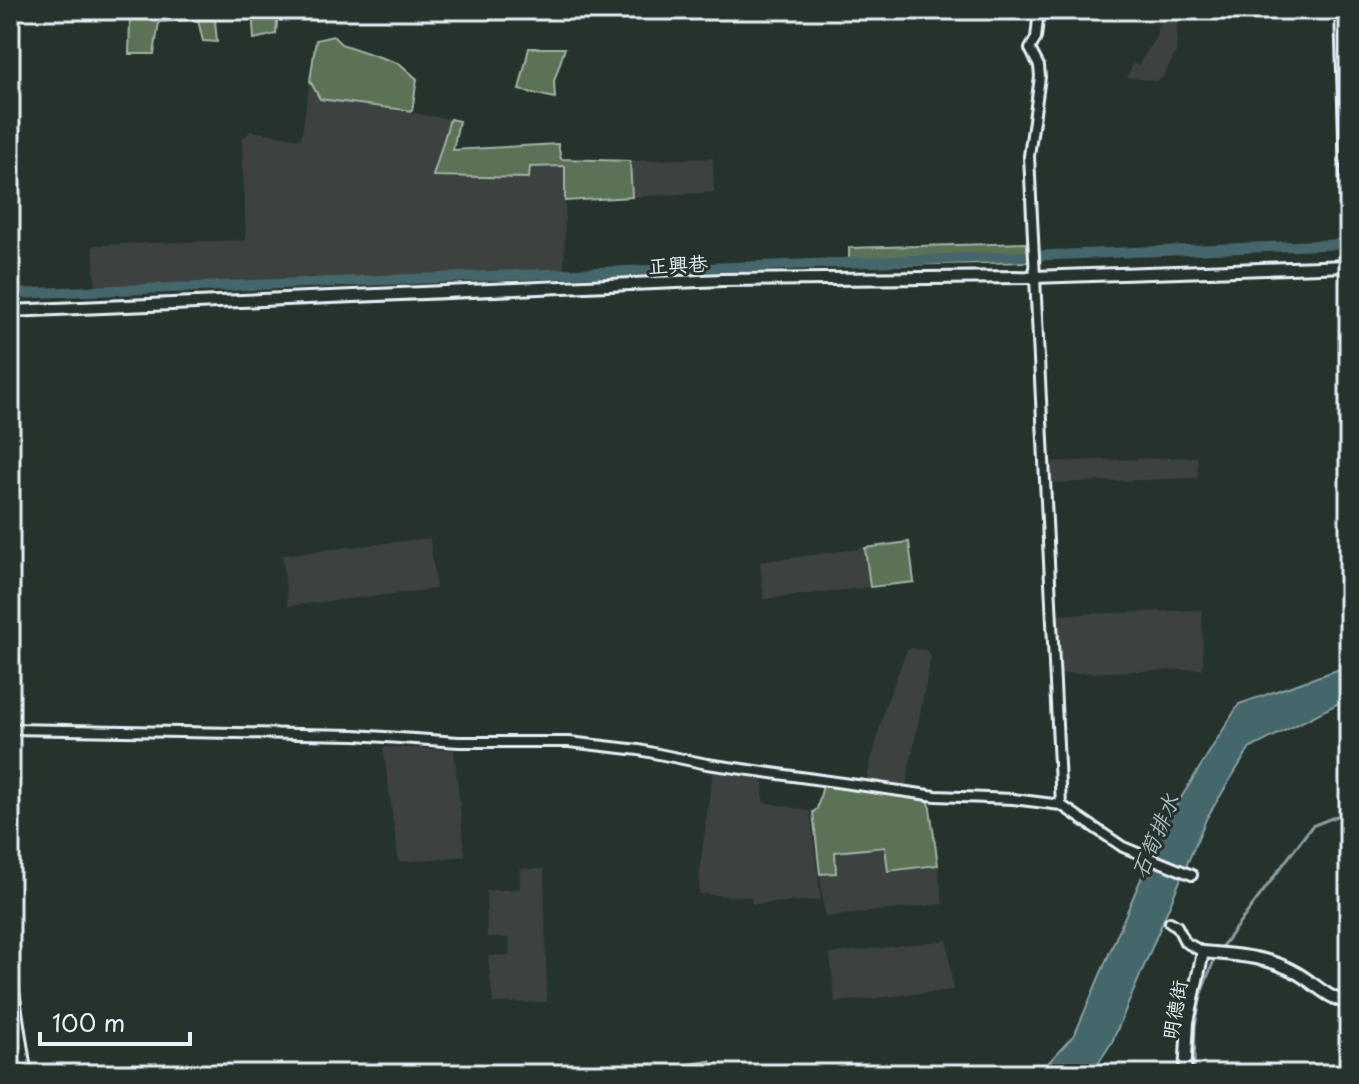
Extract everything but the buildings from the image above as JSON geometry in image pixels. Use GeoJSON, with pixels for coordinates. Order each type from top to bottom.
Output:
{"type":"FeatureCollection","features":[{"type":"Feature","properties":{"kind":"main road"},"geometry":{"type":"LineString","coordinates":[[10,975],[25,1074]]}},
{"type":"Feature","properties":{"kind":"street"},"geometry":{"type":"LineString","coordinates":[[1039,10],[1036,38],[1030,49],[1039,66],[1040,77],[1029,156],[1061,805]]}},
{"type":"Feature","properties":{"kind":"street"},"geometry":{"type":"LineString","coordinates":[[1340,10],[1349,289]]}},
{"type":"Feature","properties":{"kind":"street","name":"正興巷"},"geometry":{"type":"LineString","coordinates":[[10,311],[723,280],[1034,277],[1349,266]]}},
{"type":"Feature","properties":{"kind":"street"},"geometry":{"type":"LineString","coordinates":[[10,729],[355,735],[459,742],[569,742],[639,750],[707,764],[936,796],[1013,799],[1061,805],[1123,847],[1192,875]]}},
{"type":"Feature","properties":{"kind":"street"},"geometry":{"type":"LineString","coordinates":[[1170,922],[1177,926],[1185,942],[1203,952],[1271,960],[1295,971],[1329,997],[1349,1003]]}},
{"type":"Feature","properties":{"kind":"street","name":"明德街"},"geometry":{"type":"LineString","coordinates":[[1185,1074],[1188,1022],[1203,952]]}},
{"type":"Feature","properties":{"kind":"shaded area"},"geometry":{"type":"Polygon","coordinates":[[[1161,10],[1178,10],[1176,52],[1162,78],[1156,81],[1127,77],[1133,64],[1138,65],[1156,37],[1161,10]]]}},
{"type":"Feature","properties":{"kind":"shaded area"},"geometry":{"type":"Polygon","coordinates":[[[1183,10],[1336,10],[1336,13],[1183,18],[1183,10]]]}},
{"type":"Feature","properties":{"kind":"shaded area"},"geometry":{"type":"Polygon","coordinates":[[[310,81],[320,99],[450,119],[433,176],[528,178],[529,167],[566,166],[564,276],[334,282],[312,276],[285,286],[96,291],[93,245],[246,240],[242,139],[251,131],[301,139],[310,81]]]}},
{"type":"Feature","properties":{"kind":"shaded area"},"geometry":{"type":"Polygon","coordinates":[[[713,158],[714,192],[632,197],[630,161],[713,158]]]}},
{"type":"Feature","properties":{"kind":"shaded area"},"geometry":{"type":"Polygon","coordinates":[[[1197,457],[1198,478],[1047,483],[1046,462],[1197,457]]]}},
{"type":"Feature","properties":{"kind":"shaded area"},"geometry":{"type":"Polygon","coordinates":[[[430,538],[436,589],[288,606],[282,555],[430,538]]]}},
{"type":"Feature","properties":{"kind":"shaded area"},"geometry":{"type":"Polygon","coordinates":[[[865,548],[870,587],[764,599],[760,562],[865,548]]]}},
{"type":"Feature","properties":{"kind":"shaded area"},"geometry":{"type":"Polygon","coordinates":[[[1202,610],[1203,669],[1052,674],[1051,615],[1202,610]]]}},
{"type":"Feature","properties":{"kind":"shaded area"},"geometry":{"type":"Polygon","coordinates":[[[907,650],[926,650],[931,656],[906,786],[866,781],[885,707],[907,650]]]}},
{"type":"Feature","properties":{"kind":"shaded area"},"geometry":{"type":"Polygon","coordinates":[[[383,747],[454,750],[465,856],[399,862],[383,747]]]}},
{"type":"Feature","properties":{"kind":"shaded area"},"geometry":{"type":"Polygon","coordinates":[[[713,770],[763,777],[763,802],[810,811],[821,900],[752,904],[751,897],[699,894],[713,770]]]}},
{"type":"Feature","properties":{"kind":"shaded area"},"geometry":{"type":"Polygon","coordinates":[[[885,847],[888,871],[938,865],[943,904],[825,917],[820,874],[836,872],[834,852],[885,847]]]}},
{"type":"Feature","properties":{"kind":"shaded area"},"geometry":{"type":"Polygon","coordinates":[[[520,869],[544,869],[547,1002],[493,1003],[488,956],[510,955],[509,938],[487,937],[486,891],[520,889],[520,869]]]}},
{"type":"Feature","properties":{"kind":"shaded area"},"geometry":{"type":"Polygon","coordinates":[[[947,940],[953,990],[835,1002],[830,954],[947,940]]]}},
{"type":"Feature","properties":{"kind":"green space"},"geometry":{"type":"Polygon","coordinates":[[[180,10],[214,10],[217,42],[203,41],[198,20],[159,22],[154,54],[129,54],[130,19],[180,10]]]}},
{"type":"Feature","properties":{"kind":"green space"},"geometry":{"type":"Polygon","coordinates":[[[252,10],[278,10],[276,34],[254,39],[252,10]]]}},
{"type":"Feature","properties":{"kind":"green space"},"geometry":{"type":"Polygon","coordinates":[[[333,36],[341,44],[400,64],[417,79],[412,111],[320,99],[310,81],[316,40],[333,36]]]}},
{"type":"Feature","properties":{"kind":"green space"},"geometry":{"type":"Polygon","coordinates":[[[529,48],[565,48],[554,81],[555,98],[519,90],[529,48]]]}},
{"type":"Feature","properties":{"kind":"green space"},"geometry":{"type":"Polygon","coordinates":[[[450,119],[459,121],[453,150],[558,144],[561,159],[630,161],[632,197],[565,201],[565,166],[530,167],[529,178],[433,176],[450,119]]]}},
{"type":"Feature","properties":{"kind":"green space"},"geometry":{"type":"Polygon","coordinates":[[[1028,243],[1027,262],[849,266],[849,248],[1028,243]]]}},
{"type":"Feature","properties":{"kind":"green space"},"geometry":{"type":"Polygon","coordinates":[[[909,542],[914,582],[870,587],[865,548],[909,542]]]}},
{"type":"Feature","properties":{"kind":"green space"},"geometry":{"type":"Polygon","coordinates":[[[823,785],[929,801],[938,865],[888,871],[885,847],[835,852],[836,873],[820,874],[813,812],[817,809],[823,785]]]}},
{"type":"Feature","properties":{"kind":"green space"},"geometry":{"type":"Polygon","coordinates":[[[710,1061],[712,1074],[623,1074],[710,1061]]]}},
{"type":"Feature","properties":{"kind":"water"},"geometry":{"type":"Polygon","coordinates":[[[1349,666],[1349,698],[1249,749],[1206,819],[1112,1042],[1091,1074],[1038,1074],[1075,1034],[1163,827],[1239,704],[1349,666]]]}},
{"type":"Feature","properties":{"kind":"waterway"},"geometry":{"type":"LineString","coordinates":[[10,294],[1349,244]]}},
{"type":"Feature","properties":{"kind":"waterway"},"geometry":{"type":"LineString","coordinates":[[1220,949],[1312,826],[1337,816],[1349,815]]}},
{"type":"Feature","properties":{"kind":"waterway"},"geometry":{"type":"LineString","coordinates":[[1194,1074],[1195,1026],[1202,991],[1216,955]]}},
{"type":"Feature","properties":{"kind":"water label","name":"石筍排水"},"geometry":{"type":"Point","coordinates":[1155,836]}}]}
